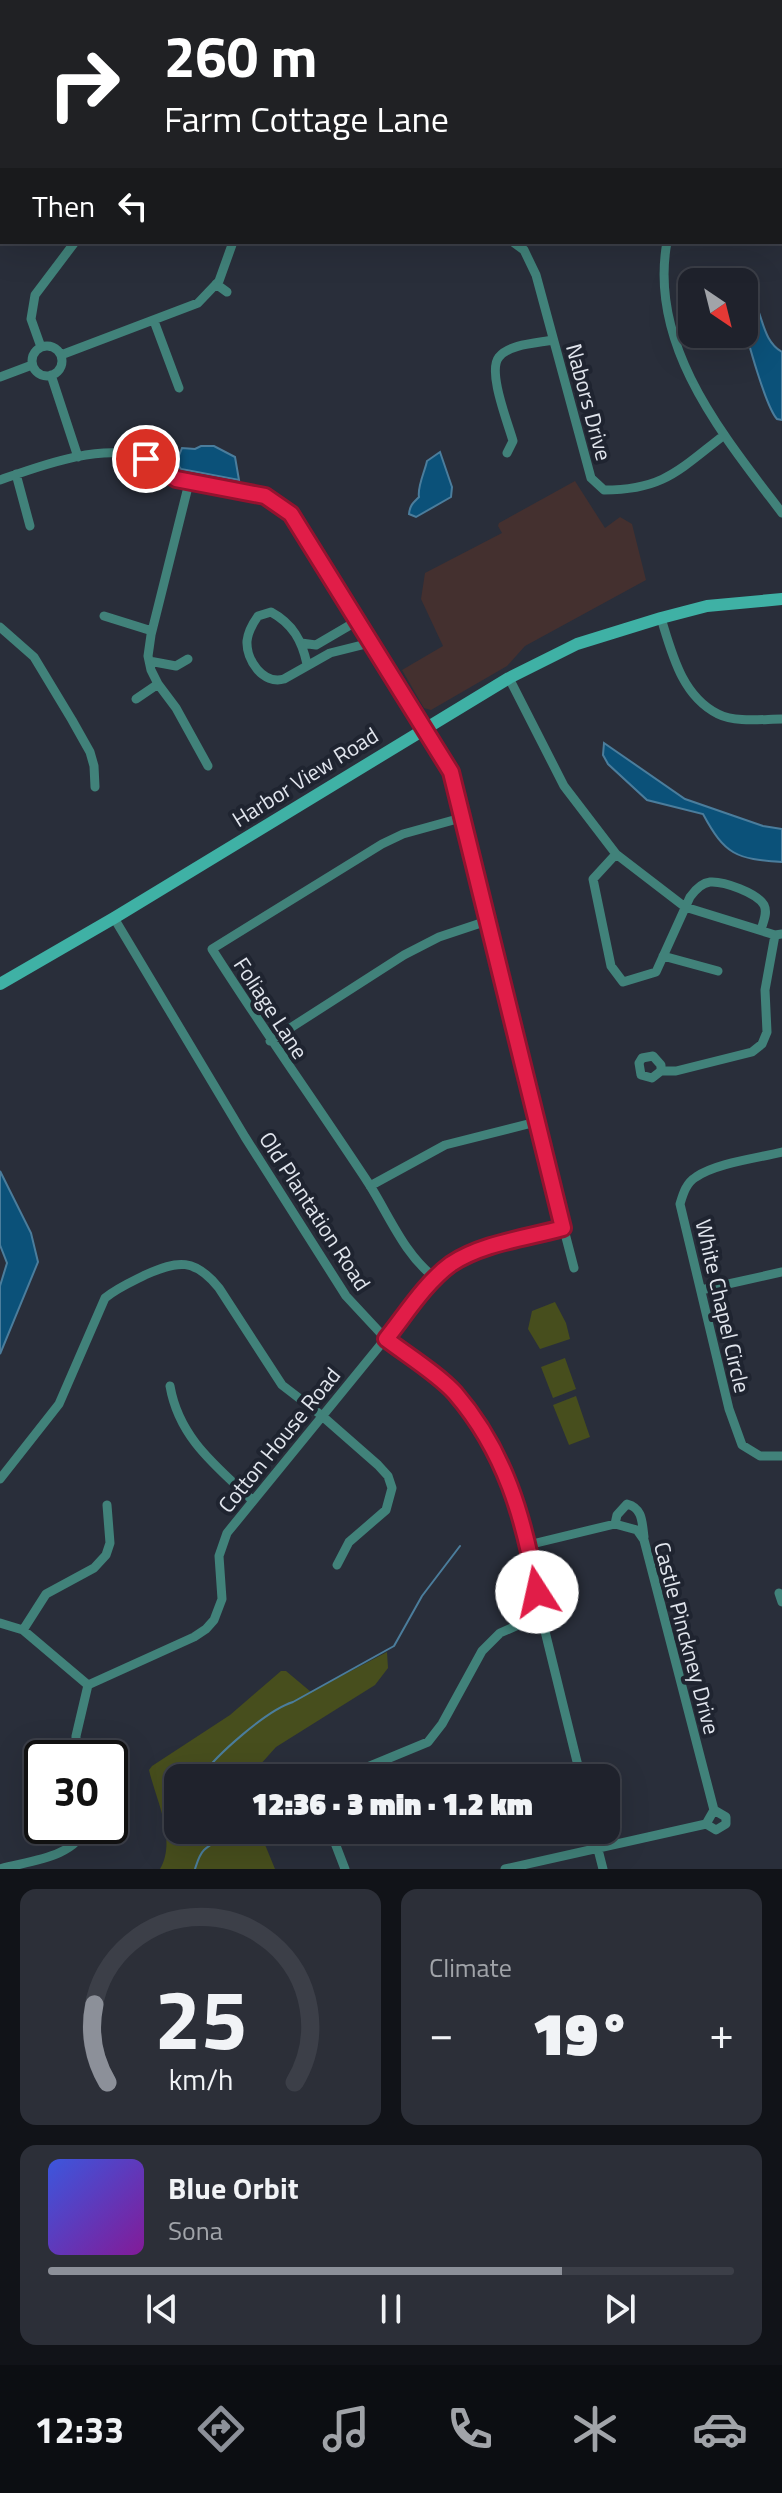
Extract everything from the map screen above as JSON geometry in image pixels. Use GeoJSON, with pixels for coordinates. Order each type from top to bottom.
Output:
{"type":"FeatureCollection","features":[{"type":"Feature","properties":{"kind":"main road","name":"Harbor View Road"},"geometry":{"type":"LineString","coordinates":[[0,984],[509,678],[577,644],[707,606],[782,599]]}},
{"type":"Feature","properties":{"kind":"street"},"geometry":{"type":"LineString","coordinates":[[41,347],[31,319],[35,295],[73,244]]}},
{"type":"Feature","properties":{"kind":"street"},"geometry":{"type":"LineString","coordinates":[[61,355],[198,303],[216,284],[226,266],[232,244]]}},
{"type":"Feature","properties":{"kind":"street","name":"Nabors Drive"},"geometry":{"type":"LineString","coordinates":[[516,244],[524,250],[536,275],[591,478],[604,490],[642,487],[665,480],[723,436]]}},
{"type":"Feature","properties":{"kind":"street"},"geometry":{"type":"LineString","coordinates":[[667,244],[663,263],[665,301],[677,351],[723,436],[782,513]]}},
{"type":"Feature","properties":{"kind":"street"},"geometry":{"type":"LineString","coordinates":[[216,284],[227,292]]}},
{"type":"Feature","properties":{"kind":"street"},"geometry":{"type":"LineString","coordinates":[[154,321],[179,388]]}},
{"type":"Feature","properties":{"kind":"street"},"geometry":{"type":"LineString","coordinates":[[507,453],[513,441],[493,369],[499,357],[508,350],[553,340]]}},
{"type":"Feature","properties":{"kind":"street"},"geometry":{"type":"LineString","coordinates":[[41,347],[55,348],[61,355],[61,367],[51,375],[40,374],[32,365],[33,354],[41,347]]}},
{"type":"Feature","properties":{"kind":"street"},"geometry":{"type":"LineString","coordinates":[[0,377],[32,365]]}},
{"type":"Feature","properties":{"kind":"street"},"geometry":{"type":"LineString","coordinates":[[51,375],[78,457]]}},
{"type":"Feature","properties":{"kind":"street"},"geometry":{"type":"LineString","coordinates":[[0,480],[78,457],[131,454],[146,459],[176,479],[265,496],[291,514],[451,772],[574,1268]]}},
{"type":"Feature","properties":{"kind":"street"},"geometry":{"type":"LineString","coordinates":[[16,474],[30,526]]}},
{"type":"Feature","properties":{"kind":"street"},"geometry":{"type":"LineString","coordinates":[[189,483],[152,631],[149,661],[158,684],[176,708],[208,766]]}},
{"type":"Feature","properties":{"kind":"street"},"geometry":{"type":"LineString","coordinates":[[307,664],[301,643],[290,625],[271,612],[258,616],[251,625],[246,642],[253,663],[267,679],[284,679],[330,653],[370,643]]}},
{"type":"Feature","properties":{"kind":"street"},"geometry":{"type":"LineString","coordinates":[[104,616],[152,631]]}},
{"type":"Feature","properties":{"kind":"street"},"geometry":{"type":"LineString","coordinates":[[661,618],[677,670],[694,695],[720,715],[782,719]]}},
{"type":"Feature","properties":{"kind":"street"},"geometry":{"type":"LineString","coordinates":[[301,643],[316,645],[357,621]]}},
{"type":"Feature","properties":{"kind":"street"},"geometry":{"type":"LineString","coordinates":[[0,627],[34,657],[72,720],[90,752],[95,787]]}},
{"type":"Feature","properties":{"kind":"street"},"geometry":{"type":"LineString","coordinates":[[149,661],[176,666],[188,659]]}},
{"type":"Feature","properties":{"kind":"street"},"geometry":{"type":"LineString","coordinates":[[509,678],[564,786],[616,854],[685,907],[778,934],[765,990],[767,1032],[762,1044],[752,1052],[676,1071],[661,1071]]}},
{"type":"Feature","properties":{"kind":"street"},"geometry":{"type":"LineString","coordinates":[[136,699],[158,684]]}},
{"type":"Feature","properties":{"kind":"street","name":"Foliage Lane"},"geometry":{"type":"LineString","coordinates":[[435,1278],[418,1265],[408,1251],[370,1186],[270,1041],[212,949],[382,844],[403,834],[461,818]]}},
{"type":"Feature","properties":{"kind":"street"},"geometry":{"type":"LineString","coordinates":[[616,854],[593,879],[614,973],[623,982],[656,972],[685,907],[696,888],[707,882],[720,883],[753,895],[763,903],[766,913],[761,930]]}},
{"type":"Feature","properties":{"kind":"street","name":"Old Plantation Road"},"geometry":{"type":"LineString","coordinates":[[114,918],[245,1137],[346,1296],[386,1339],[454,1391],[495,1451],[508,1476],[528,1545],[541,1615],[578,1764]]}},
{"type":"Feature","properties":{"kind":"street"},"geometry":{"type":"LineString","coordinates":[[270,1041],[404,955],[439,937],[487,921]]}},
{"type":"Feature","properties":{"kind":"street"},"geometry":{"type":"LineString","coordinates":[[663,956],[718,971]]}},
{"type":"Feature","properties":{"kind":"street"},"geometry":{"type":"LineString","coordinates":[[370,1186],[445,1145],[536,1122]]}},
{"type":"Feature","properties":{"kind":"street","name":"White Chapel Circle"},"geometry":{"type":"LineString","coordinates":[[782,1152],[696,1177],[685,1188],[680,1204],[729,1409],[742,1445],[760,1456],[782,1456]]}},
{"type":"Feature","properties":{"kind":"street","name":"Cotton House Road"},"geometry":{"type":"LineString","coordinates":[[88,1685],[194,1637],[214,1620],[222,1599],[221,1544],[252,1500],[435,1278],[452,1264],[480,1250],[563,1228]]}},
{"type":"Feature","properties":{"kind":"street"},"geometry":{"type":"LineString","coordinates":[[0,1479],[59,1404],[105,1298],[115,1289],[168,1265],[196,1267],[208,1274],[282,1385],[321,1415],[388,1476],[392,1488],[386,1510],[349,1542],[337,1565]]}},
{"type":"Feature","properties":{"kind":"street"},"geometry":{"type":"LineString","coordinates":[[701,1290],[782,1272]]}},
{"type":"Feature","properties":{"kind":"street"},"geometry":{"type":"LineString","coordinates":[[170,1386],[173,1408],[197,1449],[252,1500]]}},
{"type":"Feature","properties":{"kind":"street"},"geometry":{"type":"LineString","coordinates":[[528,1545],[615,1524],[627,1504],[641,1515],[644,1540]]}},
{"type":"Feature","properties":{"kind":"street"},"geometry":{"type":"LineString","coordinates":[[23,1630],[46,1594],[94,1568],[106,1555],[110,1543],[107,1505]]}},
{"type":"Feature","properties":{"kind":"street","name":"Castle Pinckney Drive"},"geometry":{"type":"LineString","coordinates":[[597,1847],[710,1817],[644,1540],[637,1530],[615,1524]]}},
{"type":"Feature","properties":{"kind":"street"},"geometry":{"type":"LineString","coordinates":[[375,1764],[428,1742],[442,1724],[482,1651],[500,1633],[541,1615]]}},
{"type":"Feature","properties":{"kind":"street"},"geometry":{"type":"LineString","coordinates":[[0,1623],[23,1630],[88,1685],[76,1740]]}},
{"type":"Feature","properties":{"kind":"street"},"geometry":{"type":"LineString","coordinates":[[0,1869],[65,1851],[75,1844]]}},
{"type":"Feature","properties":{"kind":"street"},"geometry":{"type":"LineString","coordinates":[[335,1844],[345,1869]]}},
{"type":"Feature","properties":{"kind":"street"},"geometry":{"type":"LineString","coordinates":[[596,1844],[603,1869]]}},
{"type":"Feature","properties":{"kind":"street"},"geometry":{"type":"LineString","coordinates":[[505,1869],[597,1847]]}},
{"type":"Feature","properties":{"kind":"shaded area"},"geometry":{"type":"Polygon","coordinates":[[[575,481],[605,528],[620,517],[632,524],[646,580],[525,646],[507,666],[431,710],[424,708],[402,670],[443,646],[421,599],[425,573],[502,533],[499,523],[575,481]]]}},
{"type":"Feature","properties":{"kind":"green space"},"geometry":{"type":"Polygon","coordinates":[[[555,1302],[570,1339],[540,1349],[528,1329],[532,1311],[555,1302]]]}},
{"type":"Feature","properties":{"kind":"green space"},"geometry":{"type":"Polygon","coordinates":[[[565,1358],[576,1389],[553,1398],[541,1367],[565,1358]]]}},
{"type":"Feature","properties":{"kind":"green space"},"geometry":{"type":"Polygon","coordinates":[[[576,1396],[590,1437],[569,1445],[553,1405],[576,1396]]]}},
{"type":"Feature","properties":{"kind":"green space"},"geometry":{"type":"Polygon","coordinates":[[[387,1652],[388,1668],[375,1685],[276,1747],[261,1764],[164,1764],[164,1824],[149,1770],[152,1766],[230,1715],[281,1671],[286,1671],[311,1692],[387,1652]]]}},
{"type":"Feature","properties":{"kind":"green space"},"geometry":{"type":"Polygon","coordinates":[[[265,1844],[275,1869],[160,1869],[166,1846],[265,1844]]]}},
{"type":"Feature","properties":{"kind":"water"},"geometry":{"type":"Polygon","coordinates":[[[758,312],[769,338],[782,352],[782,420],[777,419],[773,412],[751,348],[758,348],[758,312]]]}},
{"type":"Feature","properties":{"kind":"water"},"geometry":{"type":"Polygon","coordinates":[[[214,446],[235,457],[239,480],[181,469],[176,463],[182,448],[214,446]]]}},
{"type":"Feature","properties":{"kind":"water"},"geometry":{"type":"Polygon","coordinates":[[[440,452],[452,487],[451,497],[416,517],[409,514],[419,497],[427,461],[440,452]]]}},
{"type":"Feature","properties":{"kind":"water"},"geometry":{"type":"Polygon","coordinates":[[[604,743],[685,799],[763,826],[782,829],[782,862],[753,859],[734,852],[718,838],[703,814],[647,800],[608,764],[603,755],[604,743]]]}},
{"type":"Feature","properties":{"kind":"water"},"geometry":{"type":"Polygon","coordinates":[[[0,1171],[31,1233],[38,1262],[0,1354],[0,1286],[7,1263],[0,1245],[0,1171]]]}},
{"type":"Feature","properties":{"kind":"waterway"},"geometry":{"type":"LineString","coordinates":[[212,1764],[256,1723],[394,1646],[422,1596],[460,1546]]}},
{"type":"Feature","properties":{"kind":"waterway"},"geometry":{"type":"LineString","coordinates":[[195,1869],[202,1852],[212,1844]]}},
{"type":"Feature","properties":{"kind":"route"},"geometry":{"type":"LineString","coordinates":[[146,459],[176,479],[265,496],[291,514],[451,772],[563,1228],[480,1250],[452,1264],[435,1278],[386,1339],[454,1391],[495,1451],[508,1476],[528,1545],[537,1592]]}}]}
